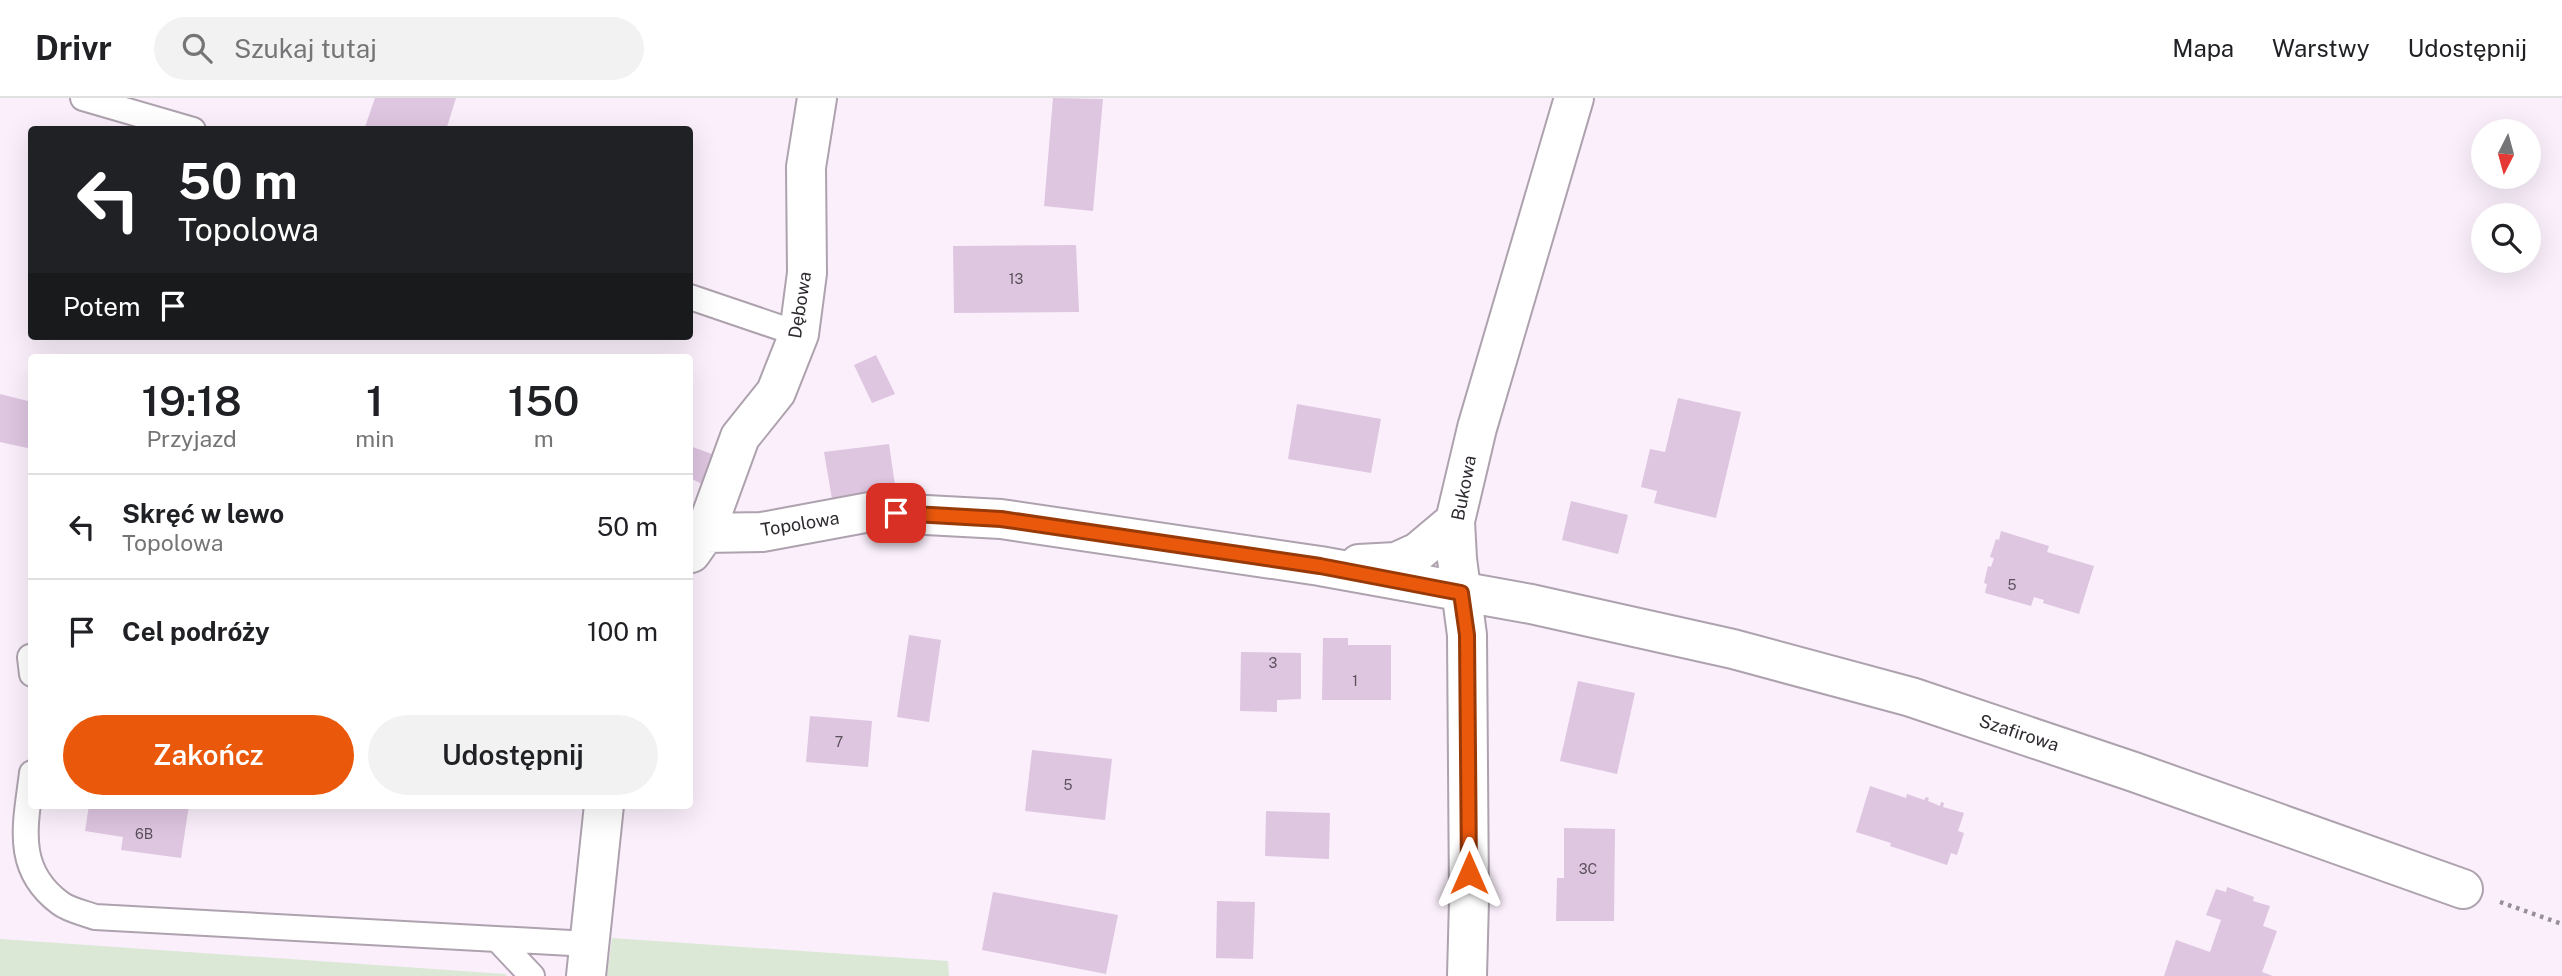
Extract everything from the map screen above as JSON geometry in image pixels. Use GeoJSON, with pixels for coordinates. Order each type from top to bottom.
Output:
{"type":"FeatureCollection","features":[{"type":"Feature","properties":{"kind":"street","name":"Dębowa"},"geometry":{"type":"LineString","coordinates":[[697,543],[740,437],[776,392],[799,334],[807,273],[806,167],[817,98]]}},
{"type":"Feature","properties":{"kind":"street","name":"Bukowa"},"geometry":{"type":"LineString","coordinates":[[1467,976],[1467,635],[1455,521],[1477,428],[1574,98]]}},
{"type":"Feature","properties":{"kind":"street","name":"Topolowa"},"geometry":{"type":"LineString","coordinates":[[697,543],[870,512],[988,518],[1320,566],[1461,593]]}},
{"type":"Feature","properties":{"kind":"street"},"geometry":{"type":"LineString","coordinates":[[1320,566],[1396,562],[1418,552],[1455,521]]}},
{"type":"Feature","properties":{"kind":"street","name":"Szafirowa"},"geometry":{"type":"LineString","coordinates":[[1461,593],[1531,604],[1733,649],[1911,697],[2134,772],[2463,889]]}},
{"type":"Feature","properties":{"kind":"street"},"geometry":{"type":"LineString","coordinates":[[588,960],[604,809]]}},
{"type":"Feature","properties":{"kind":"lane"},"geometry":{"type":"LineString","coordinates":[[83,98],[179,126]]}},
{"type":"Feature","properties":{"kind":"lane"},"geometry":{"type":"LineString","coordinates":[[693,298],[799,334]]}},
{"type":"Feature","properties":{"kind":"lane"},"geometry":{"type":"LineString","coordinates":[[28,808],[24,843],[36,879],[61,905],[95,917],[498,940],[588,960]]}},
{"type":"Feature","properties":{"kind":"lane"},"geometry":{"type":"LineString","coordinates":[[498,940],[532,976]]}},
{"type":"Feature","properties":{"kind":"path"},"geometry":{"type":"LineString","coordinates":[[2463,889],[2562,924]]}},
{"type":"Feature","properties":{"kind":"green space"},"geometry":{"type":"Polygon","coordinates":[[[612,938],[948,961],[949,976],[607,976],[612,938]]]}},
{"type":"Feature","properties":{"kind":"green space"},"geometry":{"type":"Polygon","coordinates":[[[0,939],[505,974],[507,976],[0,976],[0,939]]]}},
{"type":"Feature","properties":{"kind":"building"},"geometry":{"type":"Polygon","coordinates":[[[375,98],[456,98],[447,126],[365,126],[375,98]]]}},
{"type":"Feature","properties":{"kind":"building"},"geometry":{"type":"Polygon","coordinates":[[[1053,98],[1103,99],[1093,211],[1044,206],[1053,98]]]}},
{"type":"Feature","properties":{"kind":"building"},"geometry":{"type":"Polygon","coordinates":[[[1076,245],[1079,312],[954,313],[953,246],[1076,245]]]}},
{"type":"Feature","properties":{"kind":"building"},"geometry":{"type":"Polygon","coordinates":[[[876,355],[895,394],[872,403],[854,365],[876,355]]]}},
{"type":"Feature","properties":{"kind":"building"},"geometry":{"type":"Polygon","coordinates":[[[0,394],[28,401],[28,448],[0,442],[0,394]]]}},
{"type":"Feature","properties":{"kind":"building"},"geometry":{"type":"Polygon","coordinates":[[[1678,398],[1741,412],[1716,518],[1654,503],[1657,491],[1641,487],[1650,449],[1665,452],[1678,398]]]}},
{"type":"Feature","properties":{"kind":"building"},"geometry":{"type":"Polygon","coordinates":[[[1297,404],[1381,419],[1371,473],[1288,459],[1297,404]]]}},
{"type":"Feature","properties":{"kind":"building"},"geometry":{"type":"Polygon","coordinates":[[[889,444],[896,492],[832,499],[824,452],[889,444]]]}},
{"type":"Feature","properties":{"kind":"building"},"geometry":{"type":"Polygon","coordinates":[[[693,447],[720,457],[706,486],[693,480],[693,447]]]}},
{"type":"Feature","properties":{"kind":"building"},"geometry":{"type":"Polygon","coordinates":[[[1571,501],[1628,515],[1618,554],[1562,540],[1571,501]]]}},
{"type":"Feature","properties":{"kind":"building"},"geometry":{"type":"Polygon","coordinates":[[[2001,531],[2049,546],[2047,552],[2094,566],[2079,614],[2043,603],[2044,600],[2034,597],[2031,606],[1985,593],[1988,566],[1991,567],[1994,558],[1990,557],[2001,531]]]}},
{"type":"Feature","properties":{"kind":"building"},"geometry":{"type":"Polygon","coordinates":[[[909,635],[941,640],[929,722],[897,717],[909,635]]]}},
{"type":"Feature","properties":{"kind":"building"},"geometry":{"type":"Polygon","coordinates":[[[1323,638],[1348,638],[1348,645],[1391,645],[1391,700],[1322,700],[1323,638]]]}},
{"type":"Feature","properties":{"kind":"building"},"geometry":{"type":"Polygon","coordinates":[[[1241,652],[1301,653],[1301,699],[1277,700],[1277,712],[1240,711],[1241,652]]]}},
{"type":"Feature","properties":{"kind":"building"},"geometry":{"type":"Polygon","coordinates":[[[1578,681],[1635,693],[1617,774],[1560,761],[1578,681]]]}},
{"type":"Feature","properties":{"kind":"building"},"geometry":{"type":"Polygon","coordinates":[[[810,716],[872,721],[868,767],[806,762],[810,716]]]}},
{"type":"Feature","properties":{"kind":"building"},"geometry":{"type":"Polygon","coordinates":[[[1032,750],[1112,759],[1105,820],[1025,811],[1032,750]]]}},
{"type":"Feature","properties":{"kind":"building"},"geometry":{"type":"Polygon","coordinates":[[[1870,786],[1906,798],[1907,794],[1924,800],[1926,797],[1929,798],[1928,801],[1940,806],[1941,802],[1944,803],[1943,807],[1964,813],[1958,831],[1964,833],[1957,855],[1951,853],[1947,865],[1856,832],[1870,786]]]}},
{"type":"Feature","properties":{"kind":"building"},"geometry":{"type":"Polygon","coordinates":[[[88,809],[188,809],[181,858],[121,850],[123,837],[85,831],[88,809]]]}},
{"type":"Feature","properties":{"kind":"building"},"geometry":{"type":"Polygon","coordinates":[[[1266,811],[1330,813],[1329,859],[1265,856],[1266,811]]]}},
{"type":"Feature","properties":{"kind":"building"},"geometry":{"type":"Polygon","coordinates":[[[1564,828],[1615,829],[1614,921],[1556,921],[1557,878],[1564,878],[1564,828]]]}},
{"type":"Feature","properties":{"kind":"building"},"geometry":{"type":"Polygon","coordinates":[[[2227,887],[2254,897],[2253,901],[2270,906],[2263,926],[2277,931],[2262,972],[2273,976],[2164,976],[2176,940],[2210,952],[2221,920],[2206,915],[2216,889],[2226,892],[2227,887]]]}},
{"type":"Feature","properties":{"kind":"building"},"geometry":{"type":"Polygon","coordinates":[[[993,892],[1118,915],[1106,974],[982,950],[993,892]]]}},
{"type":"Feature","properties":{"kind":"building"},"geometry":{"type":"Polygon","coordinates":[[[1217,901],[1255,902],[1253,959],[1216,958],[1217,901]]]}},
{"type":"Feature","properties":{"kind":"route"},"geometry":{"type":"LineString","coordinates":[[896,513],[1001,519],[1320,566],[1461,593],[1467,635],[1469,873]]}}]}
